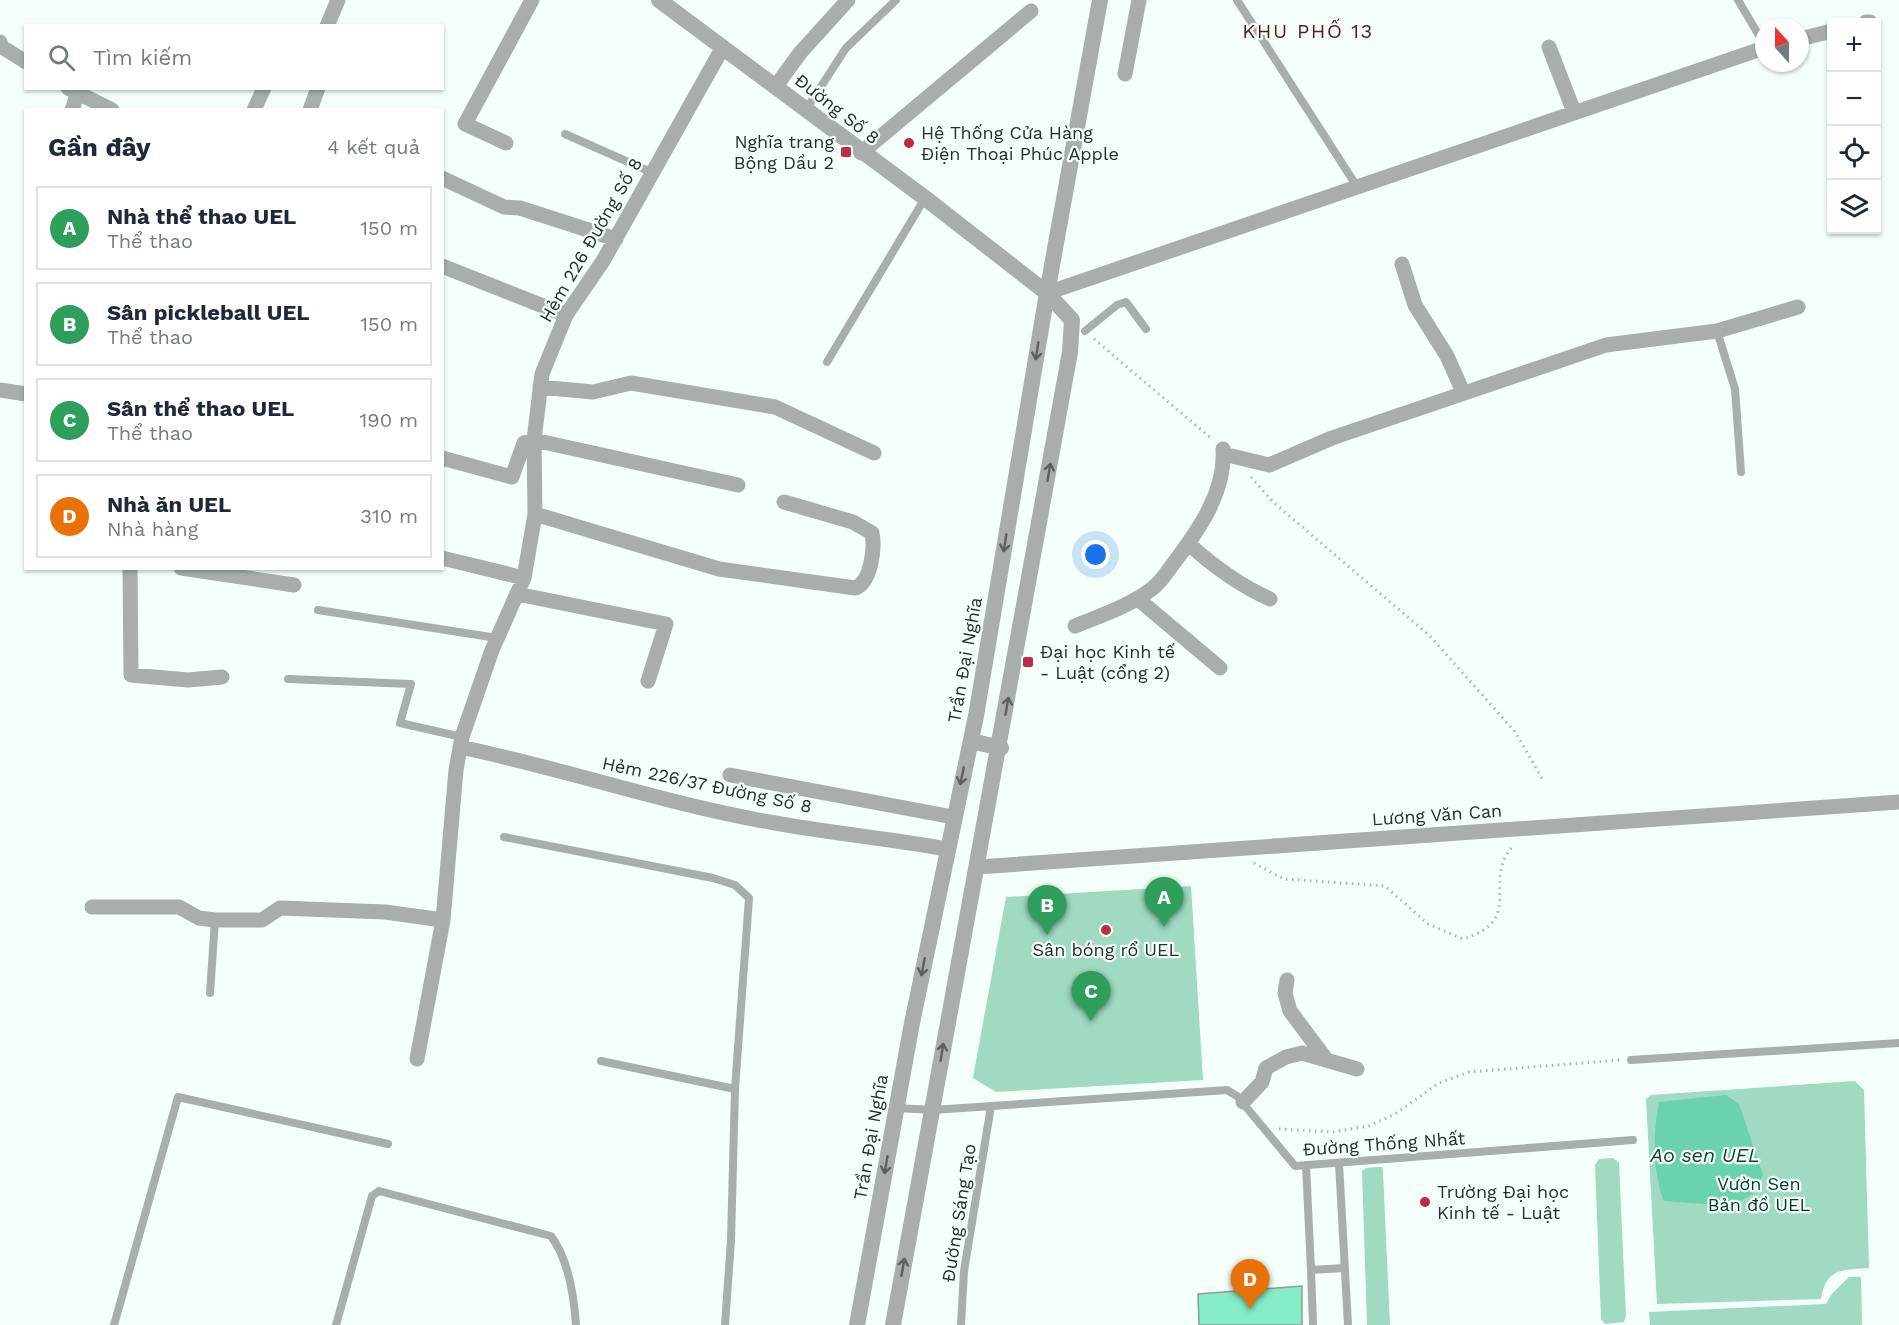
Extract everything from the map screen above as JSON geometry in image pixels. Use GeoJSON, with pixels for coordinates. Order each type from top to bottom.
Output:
{"type":"FeatureCollection","features":[{"type":"Feature","properties":{"kind":"street"},"geometry":{"type":"LineString","coordinates":[[328,24],[338,0]]}},
{"type":"Feature","properties":{"kind":"street"},"geometry":{"type":"LineString","coordinates":[[506,143],[465,124],[532,0]]}},
{"type":"Feature","properties":{"kind":"street","name":"Đường Số 8"},"geometry":{"type":"LineString","coordinates":[[659,0],[807,108],[861,153],[925,198],[1047,293],[1078,326]]}},
{"type":"Feature","properties":{"kind":"street"},"geometry":{"type":"LineString","coordinates":[[776,86],[800,52],[848,0]]}},
{"type":"Feature","properties":{"kind":"street","name":"Trần Đại Nghĩa"},"geometry":{"type":"LineString","coordinates":[[857,1325],[896,1108],[953,817],[971,741],[1047,293],[1100,0]]}},
{"type":"Feature","properties":{"kind":"street"},"geometry":{"type":"LineString","coordinates":[[1125,74],[1139,0]]}},
{"type":"Feature","properties":{"kind":"street"},"geometry":{"type":"LineString","coordinates":[[861,153],[1031,11]]}},
{"type":"Feature","properties":{"kind":"street"},"geometry":{"type":"LineString","coordinates":[[1809,37],[1827,32]]}},
{"type":"Feature","properties":{"kind":"street"},"geometry":{"type":"LineString","coordinates":[[1,47],[24,61]]}},
{"type":"Feature","properties":{"kind":"street","name":"Hẻm 226 Đường Số 8"},"geometry":{"type":"LineString","coordinates":[[417,1059],[443,920],[461,742],[497,638],[525,578],[535,514],[534,440],[542,374],[566,315],[616,239],[723,47]]}},
{"type":"Feature","properties":{"kind":"street"},"geometry":{"type":"LineString","coordinates":[[1549,48],[1574,112]]}},
{"type":"Feature","properties":{"kind":"street"},"geometry":{"type":"LineString","coordinates":[[1047,293],[1755,49]]}},
{"type":"Feature","properties":{"kind":"street"},"geometry":{"type":"LineString","coordinates":[[255,108],[263,90]]}},
{"type":"Feature","properties":{"kind":"street"},"geometry":{"type":"LineString","coordinates":[[311,108],[317,90]]}},
{"type":"Feature","properties":{"kind":"street"},"geometry":{"type":"LineString","coordinates":[[72,98],[105,108]]}},
{"type":"Feature","properties":{"kind":"street"},"geometry":{"type":"LineString","coordinates":[[444,179],[504,207],[520,208],[616,239]]}},
{"type":"Feature","properties":{"kind":"street"},"geometry":{"type":"LineString","coordinates":[[1402,264],[1415,305],[1447,356],[1463,392]]}},
{"type":"Feature","properties":{"kind":"street"},"geometry":{"type":"LineString","coordinates":[[444,267],[566,315]]}},
{"type":"Feature","properties":{"kind":"street"},"geometry":{"type":"LineString","coordinates":[[1075,626],[1137,599],[1156,587],[1200,528],[1220,481],[1228,452],[1269,465],[1332,438],[1606,345],[1717,331],[1798,307]]}},
{"type":"Feature","properties":{"kind":"street"},"geometry":{"type":"LineString","coordinates":[[892,1325],[1001,748],[1070,352],[1078,326]]}},
{"type":"Feature","properties":{"kind":"street"},"geometry":{"type":"LineString","coordinates":[[540,387],[593,392],[631,383],[775,407],[874,453]]}},
{"type":"Feature","properties":{"kind":"street"},"geometry":{"type":"LineString","coordinates":[[0,390],[24,394]]}},
{"type":"Feature","properties":{"kind":"street"},"geometry":{"type":"LineString","coordinates":[[444,459],[512,477],[524,443],[534,440],[738,485]]}},
{"type":"Feature","properties":{"kind":"street"},"geometry":{"type":"LineString","coordinates":[[535,514],[719,569],[855,588],[861,586],[866,579],[872,533],[852,522],[784,502]]}},
{"type":"Feature","properties":{"kind":"street"},"geometry":{"type":"LineString","coordinates":[[1189,544],[1243,587],[1270,600]]}},
{"type":"Feature","properties":{"kind":"street"},"geometry":{"type":"LineString","coordinates":[[444,558],[525,578]]}},
{"type":"Feature","properties":{"kind":"street"},"geometry":{"type":"LineString","coordinates":[[130,570],[131,675],[171,680],[222,676]]}},
{"type":"Feature","properties":{"kind":"street"},"geometry":{"type":"LineString","coordinates":[[194,570],[294,585]]}},
{"type":"Feature","properties":{"kind":"street"},"geometry":{"type":"LineString","coordinates":[[517,594],[666,624],[648,681]]}},
{"type":"Feature","properties":{"kind":"street"},"geometry":{"type":"LineString","coordinates":[[1137,599],[1220,668]]}},
{"type":"Feature","properties":{"kind":"street"},"geometry":{"type":"LineString","coordinates":[[971,741],[1001,748]]}},
{"type":"Feature","properties":{"kind":"street","name":"Hẻm 226/37 Đường Số 8"},"geometry":{"type":"LineString","coordinates":[[461,742],[650,796],[775,823],[947,849]]}},
{"type":"Feature","properties":{"kind":"street"},"geometry":{"type":"LineString","coordinates":[[730,776],[953,817]]}},
{"type":"Feature","properties":{"kind":"street","name":"Lương Văn Can"},"geometry":{"type":"LineString","coordinates":[[978,867],[1899,802]]}},
{"type":"Feature","properties":{"kind":"street"},"geometry":{"type":"LineString","coordinates":[[92,907],[180,908],[199,918],[215,920],[262,920],[280,908],[385,912],[443,920]]}},
{"type":"Feature","properties":{"kind":"street"},"geometry":{"type":"LineString","coordinates":[[1287,981],[1285,993],[1290,1011],[1326,1059]]}},
{"type":"Feature","properties":{"kind":"street"},"geometry":{"type":"LineString","coordinates":[[1243,1101],[1262,1082],[1266,1068],[1286,1057],[1302,1053],[1357,1069]]}},
{"type":"Feature","properties":{"kind":"lane"},"geometry":{"type":"LineString","coordinates":[[807,108],[846,48],[896,0]]}},
{"type":"Feature","properties":{"kind":"lane"},"geometry":{"type":"LineString","coordinates":[[1237,0],[1356,185]]}},
{"type":"Feature","properties":{"kind":"lane"},"geometry":{"type":"LineString","coordinates":[[1738,0],[1755,30]]}},
{"type":"Feature","properties":{"kind":"lane"},"geometry":{"type":"LineString","coordinates":[[565,134],[653,172]]}},
{"type":"Feature","properties":{"kind":"lane"},"geometry":{"type":"LineString","coordinates":[[827,362],[925,198]]}},
{"type":"Feature","properties":{"kind":"lane"},"geometry":{"type":"LineString","coordinates":[[1078,326],[1126,302],[1146,329]]}},
{"type":"Feature","properties":{"kind":"lane"},"geometry":{"type":"LineString","coordinates":[[1717,331],[1735,389],[1741,472]]}},
{"type":"Feature","properties":{"kind":"lane"},"geometry":{"type":"LineString","coordinates":[[318,610],[497,638]]}},
{"type":"Feature","properties":{"kind":"lane"},"geometry":{"type":"LineString","coordinates":[[288,679],[411,684],[400,723],[461,742]]}},
{"type":"Feature","properties":{"kind":"lane"},"geometry":{"type":"LineString","coordinates":[[504,837],[713,878],[735,885],[749,898],[735,1089],[731,1240],[725,1325]]}},
{"type":"Feature","properties":{"kind":"lane"},"geometry":{"type":"LineString","coordinates":[[210,993],[215,920]]}},
{"type":"Feature","properties":{"kind":"lane"},"geometry":{"type":"LineString","coordinates":[[1631,1059],[1899,1043]]}},
{"type":"Feature","properties":{"kind":"lane"},"geometry":{"type":"LineString","coordinates":[[600,1061],[735,1089]]}},
{"type":"Feature","properties":{"kind":"lane"},"geometry":{"type":"LineString","coordinates":[[896,1108],[933,1110],[1227,1090],[1243,1101]]}},
{"type":"Feature","properties":{"kind":"lane"},"geometry":{"type":"LineString","coordinates":[[114,1325],[178,1097],[388,1144]]}},
{"type":"Feature","properties":{"kind":"lane","name":"Đường Thống Nhất"},"geometry":{"type":"LineString","coordinates":[[1243,1101],[1295,1166],[1633,1140]]}},
{"type":"Feature","properties":{"kind":"lane","name":"Đường Sáng Tạo"},"geometry":{"type":"LineString","coordinates":[[961,1325],[964,1271],[991,1106]]}},
{"type":"Feature","properties":{"kind":"lane"},"geometry":{"type":"LineString","coordinates":[[1339,1163],[1347,1325]]}},
{"type":"Feature","properties":{"kind":"lane"},"geometry":{"type":"LineString","coordinates":[[1306,1165],[1312,1325]]}},
{"type":"Feature","properties":{"kind":"lane"},"geometry":{"type":"LineString","coordinates":[[336,1325],[372,1196],[379,1191],[551,1236],[557,1245],[574,1296],[576,1325]]}},
{"type":"Feature","properties":{"kind":"lane"},"geometry":{"type":"LineString","coordinates":[[1311,1270],[1344,1268]]}},
{"type":"Feature","properties":{"kind":"path"},"geometry":{"type":"LineString","coordinates":[[1078,326],[1228,452],[1273,502],[1430,636],[1515,733],[1544,782]]}},
{"type":"Feature","properties":{"kind":"path"},"geometry":{"type":"LineString","coordinates":[[1233,849],[1266,871],[1284,879],[1385,886],[1428,924],[1451,937],[1463,939],[1486,930],[1496,919],[1500,902],[1499,877],[1502,865],[1517,842]]}},
{"type":"Feature","properties":{"kind":"path"},"geometry":{"type":"LineString","coordinates":[[1263,1127],[1342,1131],[1369,1126],[1395,1114],[1439,1083],[1469,1072],[1582,1061],[1631,1059]]}},
{"type":"Feature","properties":{"kind":"green space"},"geometry":{"type":"Polygon","coordinates":[[[1191,886],[1203,1080],[996,1092],[973,1078],[1006,897],[1191,886]]]}},
{"type":"Feature","properties":{"kind":"green space","name":"Vườn Sen Bản đồ UEL"},"geometry":{"type":"Polygon","coordinates":[[[1855,1081],[1864,1090],[1869,1268],[1843,1271],[1831,1276],[1823,1289],[1821,1299],[1657,1304],[1646,1099],[1651,1095],[1855,1081]]]}},
{"type":"Feature","properties":{"kind":"green space"},"geometry":{"type":"Polygon","coordinates":[[[1613,1158],[1619,1163],[1626,1316],[1624,1322],[1605,1324],[1601,1319],[1595,1165],[1599,1159],[1613,1158]]]}},
{"type":"Feature","properties":{"kind":"green space"},"geometry":{"type":"Polygon","coordinates":[[[1382,1167],[1390,1325],[1367,1325],[1362,1171],[1366,1168],[1382,1167]]]}},
{"type":"Feature","properties":{"kind":"green space"},"geometry":{"type":"Polygon","coordinates":[[[1849,1277],[1861,1277],[1862,1325],[1650,1325],[1649,1312],[1826,1304],[1831,1295],[1849,1277]]]}},
{"type":"Feature","properties":{"kind":"water","name":"Ao sen UEL"},"geometry":{"type":"Polygon","coordinates":[[[1726,1095],[1739,1104],[1763,1175],[1753,1194],[1731,1206],[1664,1201],[1657,1178],[1655,1152],[1659,1102],[1726,1095]]]}},
{"type":"Feature","properties":{"kind":"building"},"geometry":{"type":"Polygon","coordinates":[[[1302,1286],[1302,1325],[1199,1325],[1198,1294],[1302,1286]]]}},
{"type":"Feature","properties":{"kind":"place","name":"Hệ Thống Cửa Hàng Điện Thoại Phúc Apple"},"geometry":{"type":"Point","coordinates":[909,143]}},
{"type":"Feature","properties":{"kind":"place","name":"Nghĩa trang Bộng Dầu 2"},"geometry":{"type":"Point","coordinates":[846,152]}},
{"type":"Feature","properties":{"kind":"place","name":"Đại học Kinh tế - Luật (cổng 2)"},"geometry":{"type":"Point","coordinates":[1028,662]}},
{"type":"Feature","properties":{"kind":"place","name":"Nhà thể thao UEL"},"geometry":{"type":"Point","coordinates":[1164,927]}},
{"type":"Feature","properties":{"kind":"place","name":"Sân bóng rổ UEL"},"geometry":{"type":"Point","coordinates":[1106,930]}},
{"type":"Feature","properties":{"kind":"place","name":"Sân pickleball UEL"},"geometry":{"type":"Point","coordinates":[1047,935]}},
{"type":"Feature","properties":{"kind":"place","name":"Sân thể thao UEL"},"geometry":{"type":"Point","coordinates":[1091,1021]}},
{"type":"Feature","properties":{"kind":"place","name":"Trường Đại học Kinh tế - Luật"},"geometry":{"type":"Point","coordinates":[1425,1202]}},
{"type":"Feature","properties":{"kind":"place","name":"Nhà ăn UEL"},"geometry":{"type":"Point","coordinates":[1250,1309]}},
{"type":"Feature","properties":{"kind":"district","name":"KHU PHỐ 13"},"geometry":{"type":"Point","coordinates":[1308,31]}}]}
